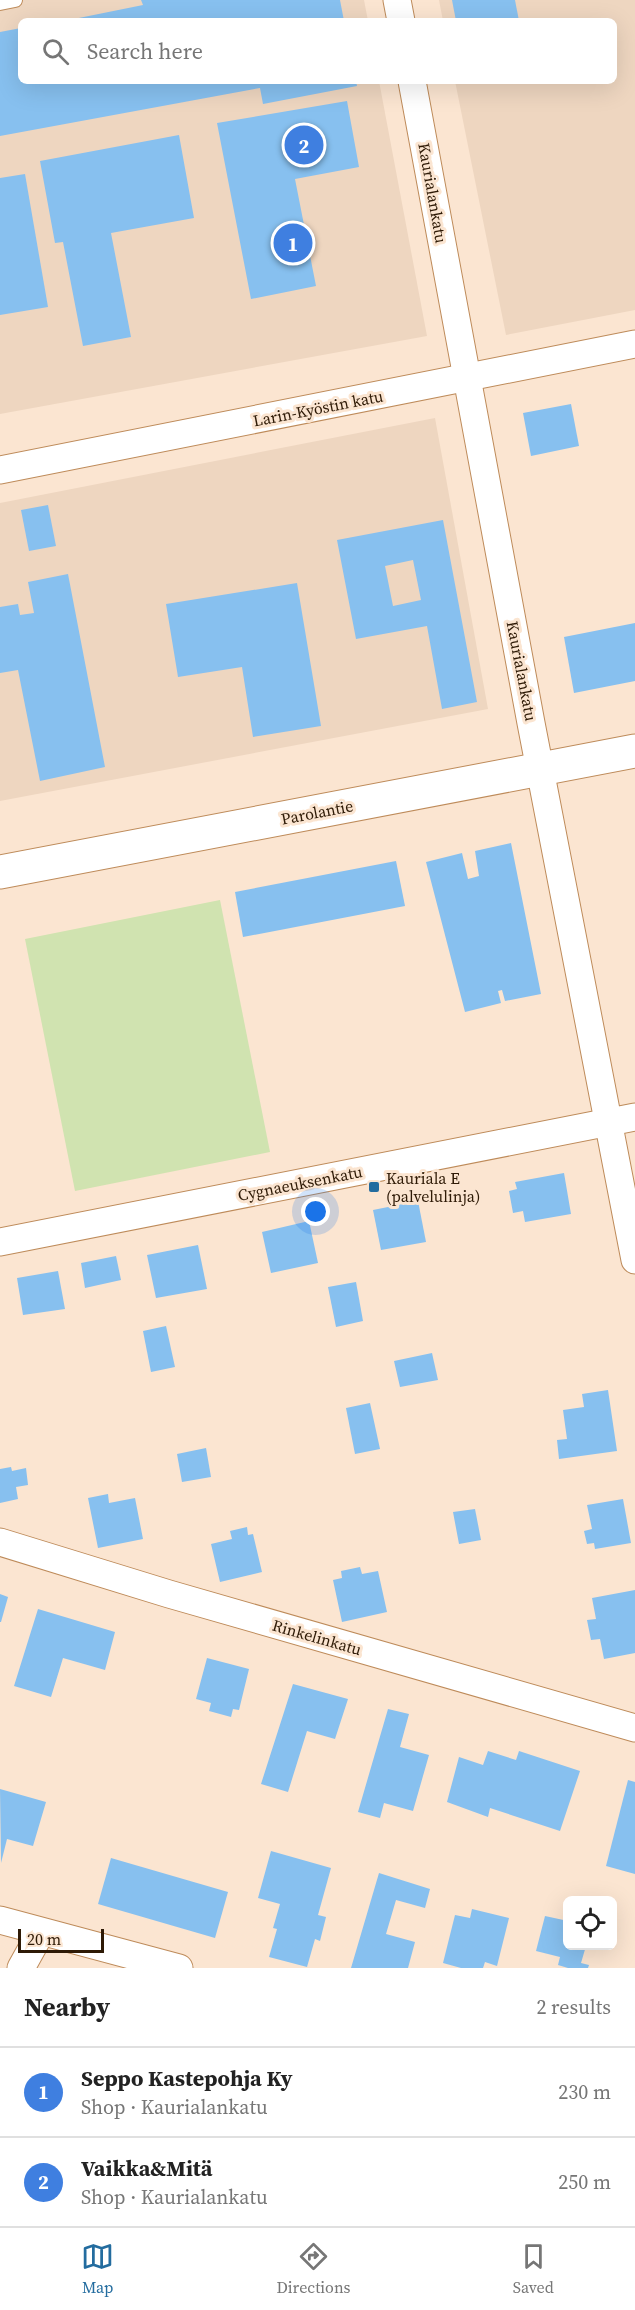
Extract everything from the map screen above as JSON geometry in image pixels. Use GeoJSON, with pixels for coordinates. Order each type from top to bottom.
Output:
{"type":"FeatureCollection","features":[{"type":"Feature","properties":{"kind":"main road","name":"Parolantie"},"geometry":{"type":"LineString","coordinates":[[0,872],[635,751]]}},
{"type":"Feature","properties":{"kind":"street"},"geometry":{"type":"LineString","coordinates":[[397,0],[400,18]]}},
{"type":"Feature","properties":{"kind":"street","name":"Kaurialankatu"},"geometry":{"type":"LineString","coordinates":[[413,84],[635,1260]]}},
{"type":"Feature","properties":{"kind":"street","name":"Larin-Kyöstin katu"},"geometry":{"type":"LineString","coordinates":[[0,470],[635,344]]}},
{"type":"Feature","properties":{"kind":"street","name":"Cygnaeuksenkatu"},"geometry":{"type":"LineString","coordinates":[[0,1242],[635,1117]]}},
{"type":"Feature","properties":{"kind":"street","name":"Rinkelinkatu"},"geometry":{"type":"LineString","coordinates":[[0,1542],[169,1594],[635,1728]]}},
{"type":"Feature","properties":{"kind":"street"},"geometry":{"type":"LineString","coordinates":[[0,1920],[179,1968]]}},
{"type":"Feature","properties":{"kind":"street"},"geometry":{"type":"LineString","coordinates":[[21,1968],[41,1932]]}},
{"type":"Feature","properties":{"kind":"lane"},"geometry":{"type":"LineString","coordinates":[[0,3],[15,0]]}},
{"type":"Feature","properties":{"kind":"shaded area"},"geometry":{"type":"Polygon","coordinates":[[[0,0],[364,0],[367,18],[18,18],[18,84],[380,84],[427,336],[0,414],[0,0]]]}},
{"type":"Feature","properties":{"kind":"shaded area"},"geometry":{"type":"Polygon","coordinates":[[[439,0],[635,0],[635,310],[506,335],[456,84],[617,84],[617,18],[442,18],[439,0]]]}},
{"type":"Feature","properties":{"kind":"shaded area"},"geometry":{"type":"Polygon","coordinates":[[[435,418],[488,709],[0,801],[0,503],[435,418]]]}},
{"type":"Feature","properties":{"kind":"green space"},"geometry":{"type":"Polygon","coordinates":[[[220,900],[270,1152],[75,1191],[25,939],[220,900]]]}},
{"type":"Feature","properties":{"kind":"building"},"geometry":{"type":"Polygon","coordinates":[[[141,0],[340,0],[343,18],[79,18],[143,5],[141,0]]]}},
{"type":"Feature","properties":{"kind":"building"},"geometry":{"type":"Polygon","coordinates":[[[452,0],[515,0],[518,18],[455,18],[452,0]]]}},
{"type":"Feature","properties":{"kind":"building"},"geometry":{"type":"Polygon","coordinates":[[[18,29],[18,84],[357,84],[357,86],[263,104],[260,88],[0,136],[0,32],[18,29]]]}},
{"type":"Feature","properties":{"kind":"building"},"geometry":{"type":"Polygon","coordinates":[[[347,101],[359,167],[295,179],[316,286],[251,299],[217,123],[347,101]]]}},
{"type":"Feature","properties":{"kind":"building"},"geometry":{"type":"Polygon","coordinates":[[[179,135],[194,218],[111,233],[131,337],[83,346],[63,242],[55,243],[40,161],[179,135]]]}},
{"type":"Feature","properties":{"kind":"building"},"geometry":{"type":"Polygon","coordinates":[[[25,174],[48,307],[0,315],[0,178],[25,174]]]}},
{"type":"Feature","properties":{"kind":"building"},"geometry":{"type":"Polygon","coordinates":[[[571,404],[579,446],[531,456],[523,413],[571,404]]]}},
{"type":"Feature","properties":{"kind":"building"},"geometry":{"type":"Polygon","coordinates":[[[48,505],[56,546],[29,551],[21,510],[48,505]]]}},
{"type":"Feature","properties":{"kind":"building"},"geometry":{"type":"Polygon","coordinates":[[[443,520],[477,702],[442,709],[427,626],[356,639],[337,540],[443,520]],[[413,560],[385,566],[393,606],[421,600],[413,560]]]}},
{"type":"Feature","properties":{"kind":"building"},"geometry":{"type":"Polygon","coordinates":[[[68,574],[105,767],[40,781],[18,670],[0,673],[0,607],[18,604],[20,615],[34,613],[28,582],[68,574]]]}},
{"type":"Feature","properties":{"kind":"building"},"geometry":{"type":"Polygon","coordinates":[[[297,583],[321,726],[253,737],[242,667],[178,677],[166,604],[297,583]]]}},
{"type":"Feature","properties":{"kind":"building"},"geometry":{"type":"Polygon","coordinates":[[[635,623],[635,681],[574,693],[564,637],[635,623]]]}},
{"type":"Feature","properties":{"kind":"building"},"geometry":{"type":"Polygon","coordinates":[[[511,843],[541,994],[505,1001],[502,990],[498,991],[501,1003],[465,1012],[426,862],[462,853],[468,879],[479,876],[475,851],[511,843]]]}},
{"type":"Feature","properties":{"kind":"building"},"geometry":{"type":"Polygon","coordinates":[[[396,861],[405,906],[243,937],[235,892],[396,861]]]}},
{"type":"Feature","properties":{"kind":"building"},"geometry":{"type":"Polygon","coordinates":[[[564,1173],[571,1214],[525,1222],[523,1211],[513,1213],[509,1191],[517,1189],[515,1182],[564,1173]]]}},
{"type":"Feature","properties":{"kind":"building"},"geometry":{"type":"Polygon","coordinates":[[[418,1201],[426,1242],[381,1250],[373,1210],[418,1201]]]}},
{"type":"Feature","properties":{"kind":"building"},"geometry":{"type":"Polygon","coordinates":[[[309,1221],[318,1263],[271,1273],[262,1232],[309,1221]]]}},
{"type":"Feature","properties":{"kind":"building"},"geometry":{"type":"Polygon","coordinates":[[[198,1245],[207,1289],[156,1298],[147,1255],[198,1245]]]}},
{"type":"Feature","properties":{"kind":"building"},"geometry":{"type":"Polygon","coordinates":[[[116,1256],[121,1280],[85,1288],[81,1263],[116,1256]]]}},
{"type":"Feature","properties":{"kind":"building"},"geometry":{"type":"Polygon","coordinates":[[[58,1271],[65,1309],[23,1315],[17,1278],[58,1271]]]}},
{"type":"Feature","properties":{"kind":"building"},"geometry":{"type":"Polygon","coordinates":[[[356,1282],[363,1321],[336,1327],[328,1287],[356,1282]]]}},
{"type":"Feature","properties":{"kind":"building"},"geometry":{"type":"Polygon","coordinates":[[[166,1326],[175,1367],[151,1372],[143,1331],[166,1326]]]}},
{"type":"Feature","properties":{"kind":"building"},"geometry":{"type":"Polygon","coordinates":[[[432,1353],[438,1380],[400,1387],[394,1361],[432,1353]]]}},
{"type":"Feature","properties":{"kind":"building"},"geometry":{"type":"Polygon","coordinates":[[[608,1390],[617,1451],[559,1459],[557,1440],[567,1439],[563,1410],[584,1407],[582,1394],[608,1390]]]}},
{"type":"Feature","properties":{"kind":"building"},"geometry":{"type":"Polygon","coordinates":[[[370,1403],[380,1449],[355,1454],[346,1408],[370,1403]]]}},
{"type":"Feature","properties":{"kind":"building"},"geometry":{"type":"Polygon","coordinates":[[[206,1448],[211,1477],[182,1482],[177,1454],[206,1448]]]}},
{"type":"Feature","properties":{"kind":"building"},"geometry":{"type":"Polygon","coordinates":[[[11,1467],[12,1471],[26,1468],[28,1485],[16,1487],[18,1499],[0,1503],[0,1469],[11,1467]]]}},
{"type":"Feature","properties":{"kind":"building"},"geometry":{"type":"Polygon","coordinates":[[[108,1494],[109,1503],[135,1498],[143,1539],[98,1548],[88,1498],[108,1494]]]}},
{"type":"Feature","properties":{"kind":"building"},"geometry":{"type":"Polygon","coordinates":[[[623,1499],[631,1543],[595,1549],[594,1543],[587,1544],[584,1531],[592,1529],[587,1505],[623,1499]]]}},
{"type":"Feature","properties":{"kind":"building"},"geometry":{"type":"Polygon","coordinates":[[[475,1509],[481,1540],[459,1544],[453,1512],[475,1509]]]}},
{"type":"Feature","properties":{"kind":"building"},"geometry":{"type":"Polygon","coordinates":[[[247,1527],[248,1535],[253,1534],[262,1572],[220,1582],[211,1544],[232,1539],[230,1531],[247,1527]]]}},
{"type":"Feature","properties":{"kind":"building"},"geometry":{"type":"Polygon","coordinates":[[[360,1567],[362,1574],[378,1571],[387,1612],[342,1622],[333,1580],[342,1578],[341,1571],[360,1567]]]}},
{"type":"Feature","properties":{"kind":"building"},"geometry":{"type":"Polygon","coordinates":[[[635,1590],[635,1653],[604,1659],[600,1639],[591,1640],[587,1620],[596,1619],[592,1598],[635,1590]]]}},
{"type":"Feature","properties":{"kind":"building"},"geometry":{"type":"Polygon","coordinates":[[[0,1594],[8,1597],[1,1622],[0,1622],[0,1594]]]}},
{"type":"Feature","properties":{"kind":"building"},"geometry":{"type":"Polygon","coordinates":[[[38,1609],[115,1632],[105,1670],[63,1658],[51,1697],[14,1686],[38,1609]]]}},
{"type":"Feature","properties":{"kind":"building"},"geometry":{"type":"Polygon","coordinates":[[[207,1658],[249,1669],[239,1710],[233,1709],[231,1717],[209,1711],[211,1703],[196,1699],[207,1658]]]}},
{"type":"Feature","properties":{"kind":"building"},"geometry":{"type":"Polygon","coordinates":[[[293,1684],[348,1699],[335,1739],[307,1731],[288,1792],[261,1784],[293,1684]]]}},
{"type":"Feature","properties":{"kind":"building"},"geometry":{"type":"Polygon","coordinates":[[[388,1709],[409,1714],[400,1747],[429,1755],[413,1811],[384,1803],[380,1818],[358,1812],[388,1709]]]}},
{"type":"Feature","properties":{"kind":"building"},"geometry":{"type":"Polygon","coordinates":[[[488,1751],[516,1760],[519,1751],[580,1771],[560,1831],[490,1808],[488,1817],[447,1802],[459,1757],[483,1765],[488,1751]]]}},
{"type":"Feature","properties":{"kind":"building"},"geometry":{"type":"Polygon","coordinates":[[[628,1780],[635,1782],[635,1874],[606,1866],[628,1780]]]}},
{"type":"Feature","properties":{"kind":"building"},"geometry":{"type":"Polygon","coordinates":[[[0,1789],[46,1802],[33,1846],[7,1839],[1,1863],[0,1789]]]}},
{"type":"Feature","properties":{"kind":"building"},"geometry":{"type":"Polygon","coordinates":[[[271,1851],[331,1868],[318,1915],[326,1917],[320,1941],[315,1939],[307,1967],[269,1957],[277,1929],[273,1928],[280,1904],[258,1898],[271,1851]]]}},
{"type":"Feature","properties":{"kind":"building"},"geometry":{"type":"Polygon","coordinates":[[[111,1858],[228,1892],[215,1938],[98,1904],[111,1858]]]}},
{"type":"Feature","properties":{"kind":"building"},"geometry":{"type":"Polygon","coordinates":[[[379,1873],[430,1889],[425,1908],[396,1900],[386,1934],[415,1942],[408,1968],[351,1968],[379,1873]]]}},
{"type":"Feature","properties":{"kind":"building"},"geometry":{"type":"Polygon","coordinates":[[[472,1909],[509,1918],[497,1966],[485,1962],[483,1968],[461,1968],[443,1963],[455,1915],[470,1918],[472,1909]]]}},
{"type":"Feature","properties":{"kind":"building"},"geometry":{"type":"Polygon","coordinates":[[[545,1916],[563,1920],[563,1950],[585,1950],[581,1963],[589,1965],[588,1968],[568,1968],[558,1965],[560,1957],[536,1951],[545,1916]]]}},
{"type":"Feature","properties":{"kind":"place","name":"Vaikka&Mitä"},"geometry":{"type":"Point","coordinates":[304,145]}},
{"type":"Feature","properties":{"kind":"place","name":"Seppo Kastepohja Ky"},"geometry":{"type":"Point","coordinates":[293,243]}},
{"type":"Feature","properties":{"kind":"place","name":"Kauriala E (palvelulinja)"},"geometry":{"type":"Point","coordinates":[374,1187]}}]}
